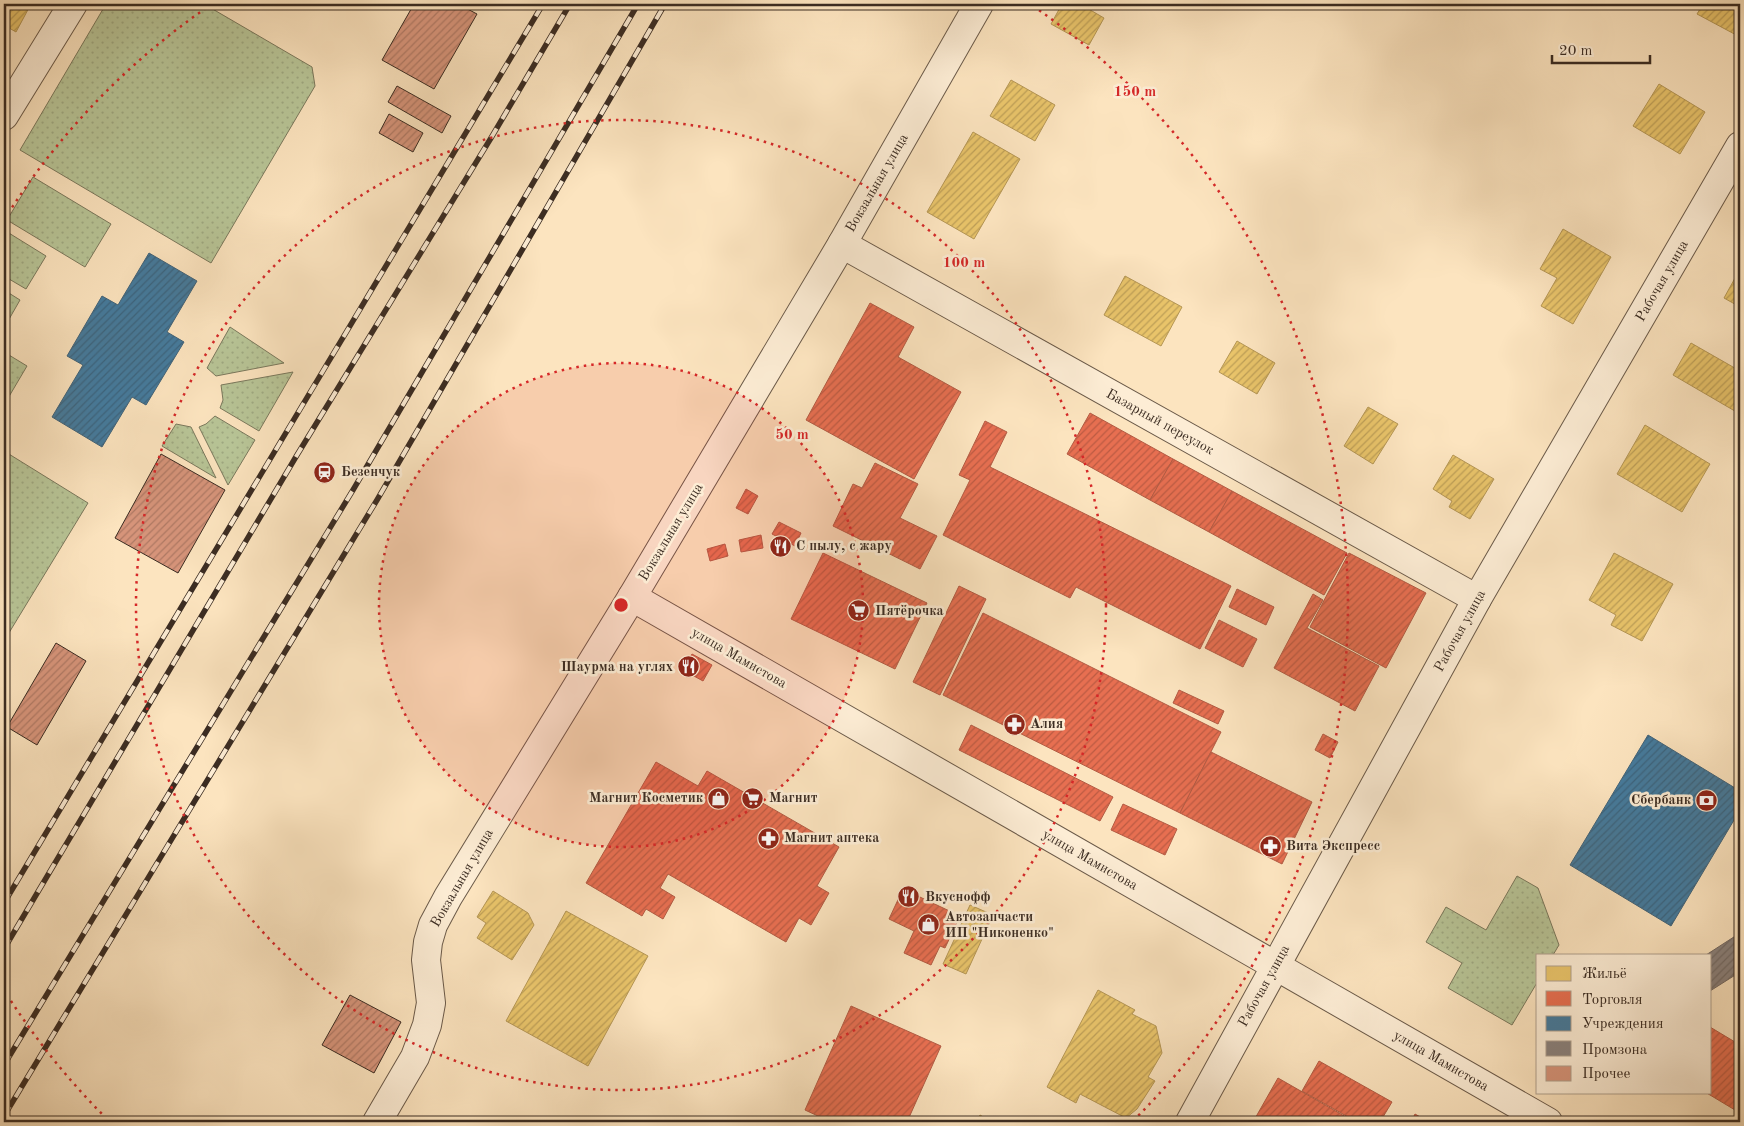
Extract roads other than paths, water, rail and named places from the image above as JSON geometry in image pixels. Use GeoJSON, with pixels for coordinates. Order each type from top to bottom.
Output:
{"type":"FeatureCollection","features":[{"type":"Feature","properties":{"kind":"street"},"geometry":{"type":"LineString","coordinates":[[4,116],[73,4]]}},
{"type":"Feature","properties":{"kind":"street","name":"Вокзальная улица"},"geometry":{"type":"LineString","coordinates":[[377,1122],[415,1056],[427,1025],[431,1003],[426,960],[428,942],[433,925],[448,897],[632,597],[842,244],[979,4]]}},
{"type":"Feature","properties":{"kind":"street","name":"Рабочая улица"},"geometry":{"type":"LineString","coordinates":[[1190,1122],[1477,599],[1740,146]]}},
{"type":"Feature","properties":{"kind":"street","name":"Базарный переулок"},"geometry":{"type":"LineString","coordinates":[[842,244],[1477,599]]}},
{"type":"Feature","properties":{"kind":"street","name":"улица Мамистова"},"geometry":{"type":"LineString","coordinates":[[632,597],[1548,1122]]}},
{"type":"Feature","properties":{"kind":"railway"},"geometry":{"type":"LineString","coordinates":[[4,903],[543,4]]}},
{"type":"Feature","properties":{"kind":"railway"},"geometry":{"type":"LineString","coordinates":[[4,949],[297,455],[491,138],[570,4]]}},
{"type":"Feature","properties":{"kind":"railway"},"geometry":{"type":"LineString","coordinates":[[4,1065],[353,490],[638,4]]}},
{"type":"Feature","properties":{"kind":"railway"},"geometry":{"type":"LineString","coordinates":[[4,1116],[377,500],[665,4]]}},
{"type":"Feature","properties":{"kind":"place","name":"Безенчук"},"geometry":{"type":"Point","coordinates":[325,472]}},
{"type":"Feature","properties":{"kind":"place","name":"С пылу, с жару"},"geometry":{"type":"Point","coordinates":[780,546]}},
{"type":"Feature","properties":{"kind":"place","name":"Пятёрочка"},"geometry":{"type":"Point","coordinates":[859,611]}},
{"type":"Feature","properties":{"kind":"place","name":"Шаурма на углях"},"geometry":{"type":"Point","coordinates":[689,667]}},
{"type":"Feature","properties":{"kind":"place","name":"Алия"},"geometry":{"type":"Point","coordinates":[1014,724]}},
{"type":"Feature","properties":{"kind":"place","name":"Магнит Косметик"},"geometry":{"type":"Point","coordinates":[719,798]}},
{"type":"Feature","properties":{"kind":"place","name":"Магнит"},"geometry":{"type":"Point","coordinates":[753,798]}},
{"type":"Feature","properties":{"kind":"place","name":"Сбербанк"},"geometry":{"type":"Point","coordinates":[1707,800]}},
{"type":"Feature","properties":{"kind":"place","name":"Магнит аптека"},"geometry":{"type":"Point","coordinates":[768,838]}},
{"type":"Feature","properties":{"kind":"place","name":"Вита Экспресс"},"geometry":{"type":"Point","coordinates":[1270,846]}},
{"type":"Feature","properties":{"kind":"place","name":"Вкуснофф"},"geometry":{"type":"Point","coordinates":[909,897]}},
{"type":"Feature","properties":{"kind":"place","name":"Автозапчасти ИП \"Никоненко\""},"geometry":{"type":"Point","coordinates":[929,925]}}]}
